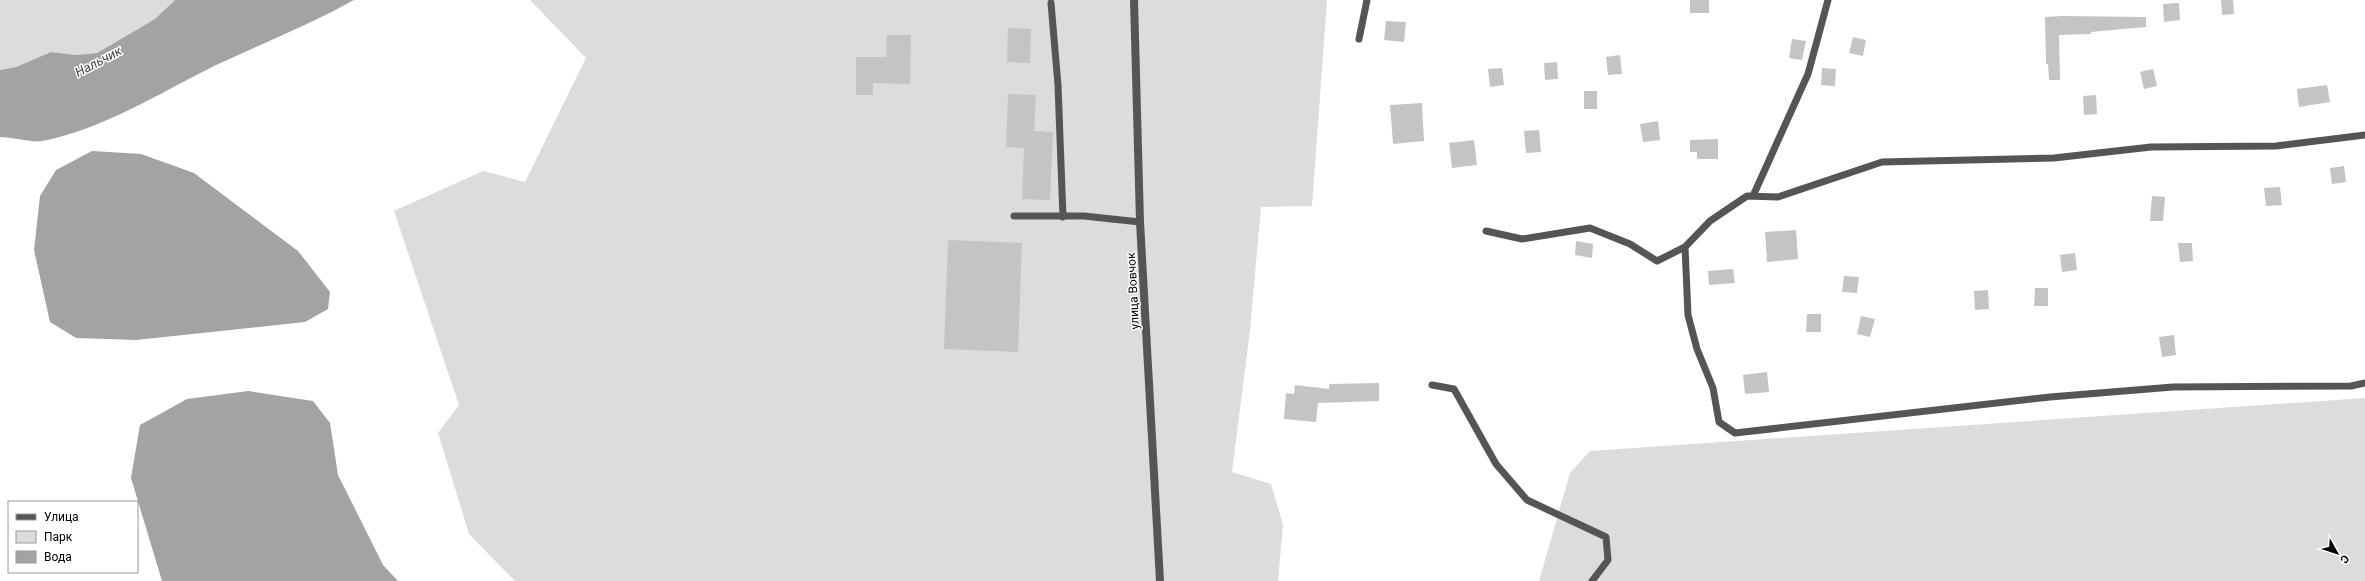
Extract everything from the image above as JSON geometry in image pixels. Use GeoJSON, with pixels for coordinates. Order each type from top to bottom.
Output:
{"type":"FeatureCollection","features":[{"type":"Feature","properties":{"kind":"street","name":"улица Вовчок"},"geometry":{"type":"LineString","coordinates":[[1134,0],[1140,222],[1160,581]]}},
{"type":"Feature","properties":{"kind":"lane"},"geometry":{"type":"LineString","coordinates":[[1359,39],[1367,0]]}},
{"type":"Feature","properties":{"kind":"lane"},"geometry":{"type":"LineString","coordinates":[[1753,196],[1808,74],[1828,0]]}},
{"type":"Feature","properties":{"kind":"lane"},"geometry":{"type":"LineString","coordinates":[[1051,4],[1058,85],[1063,217]]}},
{"type":"Feature","properties":{"kind":"lane"},"geometry":{"type":"LineString","coordinates":[[1486,231],[1522,239],[1590,228],[1630,244],[1657,261],[1685,247],[1710,221],[1747,196],[1778,197],[1882,162],[2054,158],[2151,147],[2276,146],[2365,135]]}},
{"type":"Feature","properties":{"kind":"lane"},"geometry":{"type":"LineString","coordinates":[[1014,216],[1084,216],[1140,222]]}},
{"type":"Feature","properties":{"kind":"lane"},"geometry":{"type":"LineString","coordinates":[[1685,247],[1688,315],[1697,349],[1713,388],[1719,422],[1736,433],[2050,397],[2173,387],[2230,388],[2351,386],[2365,383]]}},
{"type":"Feature","properties":{"kind":"lane"},"geometry":{"type":"LineString","coordinates":[[1432,385],[1454,389],[1496,464],[1527,500],[1606,537],[1608,560],[1592,581]]}},
{"type":"Feature","properties":{"kind":"green space"},"geometry":{"type":"Polygon","coordinates":[[[0,0],[175,0],[155,19],[97,53],[76,55],[51,52],[16,67],[0,70],[0,0]]]}},
{"type":"Feature","properties":{"kind":"green space"},"geometry":{"type":"Polygon","coordinates":[[[530,0],[1327,0],[1312,206],[1261,207],[1250,330],[1232,472],[1271,484],[1283,525],[1278,581],[515,581],[469,534],[438,433],[459,405],[394,211],[483,171],[525,182],[586,58],[530,0]]]}},
{"type":"Feature","properties":{"kind":"green space"},"geometry":{"type":"Polygon","coordinates":[[[2365,398],[2365,581],[1539,581],[1570,473],[1590,451],[2365,398]]]}},
{"type":"Feature","properties":{"kind":"water","name":"Нальчик"},"geometry":{"type":"Polygon","coordinates":[[[175,0],[354,0],[302,26],[214,66],[108,120],[64,136],[42,141],[28,141],[0,137],[0,70],[16,67],[51,52],[76,55],[97,53],[155,19],[175,0]]]}},
{"type":"Feature","properties":{"kind":"water"},"geometry":{"type":"Polygon","coordinates":[[[92,151],[141,154],[194,173],[298,251],[330,292],[328,309],[305,322],[136,340],[76,338],[50,322],[34,250],[40,196],[56,170],[92,151]]]}},
{"type":"Feature","properties":{"kind":"water"},"geometry":{"type":"Polygon","coordinates":[[[248,391],[313,401],[330,423],[338,475],[383,565],[398,581],[162,581],[131,478],[140,425],[187,399],[248,391]]]}},
{"type":"Feature","properties":{"kind":"building"},"geometry":{"type":"Polygon","coordinates":[[[1690,0],[1709,0],[1709,13],[1690,13],[1690,0]]]}},
{"type":"Feature","properties":{"kind":"building"},"geometry":{"type":"Polygon","coordinates":[[[2221,0],[2233,0],[2234,14],[2222,15],[2221,0]]]}},
{"type":"Feature","properties":{"kind":"building"},"geometry":{"type":"Polygon","coordinates":[[[2179,3],[2180,20],[2164,22],[2163,4],[2179,3]]]}},
{"type":"Feature","properties":{"kind":"building"},"geometry":{"type":"Polygon","coordinates":[[[2045,17],[2146,17],[2146,27],[2091,32],[2091,34],[2059,35],[2060,80],[2049,80],[2048,64],[2046,64],[2045,17]]]}},
{"type":"Feature","properties":{"kind":"building"},"geometry":{"type":"Polygon","coordinates":[[[1386,21],[1406,22],[1404,42],[1384,40],[1386,21]]]}},
{"type":"Feature","properties":{"kind":"building"},"geometry":{"type":"Polygon","coordinates":[[[1008,28],[1031,29],[1030,63],[1007,62],[1008,28]]]}},
{"type":"Feature","properties":{"kind":"building"},"geometry":{"type":"Polygon","coordinates":[[[887,35],[911,35],[910,84],[873,83],[873,95],[856,95],[856,57],[886,57],[887,35]]]}},
{"type":"Feature","properties":{"kind":"building"},"geometry":{"type":"Polygon","coordinates":[[[1853,37],[1866,40],[1863,56],[1849,53],[1853,37]]]}},
{"type":"Feature","properties":{"kind":"building"},"geometry":{"type":"Polygon","coordinates":[[[1792,39],[1806,41],[1802,60],[1789,58],[1792,39]]]}},
{"type":"Feature","properties":{"kind":"building"},"geometry":{"type":"Polygon","coordinates":[[[1620,55],[1622,74],[1608,75],[1606,57],[1620,55]]]}},
{"type":"Feature","properties":{"kind":"building"},"geometry":{"type":"Polygon","coordinates":[[[1557,62],[1558,79],[1545,80],[1544,63],[1557,62]]]}},
{"type":"Feature","properties":{"kind":"building"},"geometry":{"type":"Polygon","coordinates":[[[1502,68],[1504,85],[1490,87],[1488,69],[1502,68]]]}},
{"type":"Feature","properties":{"kind":"building"},"geometry":{"type":"Polygon","coordinates":[[[1822,68],[1836,69],[1835,86],[1821,85],[1822,68]]]}},
{"type":"Feature","properties":{"kind":"building"},"geometry":{"type":"Polygon","coordinates":[[[2153,69],[2157,86],[2144,89],[2140,72],[2153,69]]]}},
{"type":"Feature","properties":{"kind":"building"},"geometry":{"type":"Polygon","coordinates":[[[2327,85],[2330,102],[2299,107],[2297,89],[2327,85]]]}},
{"type":"Feature","properties":{"kind":"building"},"geometry":{"type":"Polygon","coordinates":[[[1584,91],[1597,91],[1597,109],[1584,109],[1584,91]]]}},
{"type":"Feature","properties":{"kind":"building"},"geometry":{"type":"Polygon","coordinates":[[[1008,94],[1036,95],[1034,131],[1053,132],[1050,200],[1022,199],[1024,148],[1006,147],[1008,94]]]}},
{"type":"Feature","properties":{"kind":"building"},"geometry":{"type":"Polygon","coordinates":[[[2096,95],[2097,114],[2084,115],[2083,96],[2096,95]]]}},
{"type":"Feature","properties":{"kind":"building"},"geometry":{"type":"Polygon","coordinates":[[[1422,103],[1424,141],[1393,144],[1390,105],[1422,103]]]}},
{"type":"Feature","properties":{"kind":"building"},"geometry":{"type":"Polygon","coordinates":[[[1658,121],[1660,140],[1643,142],[1640,124],[1658,121]]]}},
{"type":"Feature","properties":{"kind":"building"},"geometry":{"type":"Polygon","coordinates":[[[1539,130],[1541,152],[1526,153],[1524,131],[1539,130]]]}},
{"type":"Feature","properties":{"kind":"building"},"geometry":{"type":"Polygon","coordinates":[[[1718,139],[1718,159],[1697,159],[1697,152],[1690,152],[1690,140],[1718,139]]]}},
{"type":"Feature","properties":{"kind":"building"},"geometry":{"type":"Polygon","coordinates":[[[1474,140],[1477,165],[1452,168],[1449,143],[1474,140]]]}},
{"type":"Feature","properties":{"kind":"building"},"geometry":{"type":"Polygon","coordinates":[[[2344,166],[2346,182],[2332,184],[2330,168],[2344,166]]]}},
{"type":"Feature","properties":{"kind":"building"},"geometry":{"type":"Polygon","coordinates":[[[2280,187],[2282,205],[2266,206],[2264,188],[2280,187]]]}},
{"type":"Feature","properties":{"kind":"building"},"geometry":{"type":"Polygon","coordinates":[[[2152,196],[2165,197],[2163,221],[2150,221],[2152,196]]]}},
{"type":"Feature","properties":{"kind":"building"},"geometry":{"type":"Polygon","coordinates":[[[1796,230],[1798,259],[1767,262],[1765,232],[1796,230]]]}},
{"type":"Feature","properties":{"kind":"building"},"geometry":{"type":"Polygon","coordinates":[[[948,240],[1022,243],[1018,352],[944,349],[948,240]]]}},
{"type":"Feature","properties":{"kind":"building"},"geometry":{"type":"Polygon","coordinates":[[[1576,241],[1593,244],[1592,258],[1575,255],[1576,241]]]}},
{"type":"Feature","properties":{"kind":"building"},"geometry":{"type":"Polygon","coordinates":[[[2178,243],[2192,243],[2193,261],[2180,262],[2178,243]]]}},
{"type":"Feature","properties":{"kind":"building"},"geometry":{"type":"Polygon","coordinates":[[[2075,253],[2077,270],[2062,272],[2060,255],[2075,253]]]}},
{"type":"Feature","properties":{"kind":"building"},"geometry":{"type":"Polygon","coordinates":[[[1733,269],[1735,283],[1709,285],[1708,271],[1733,269]]]}},
{"type":"Feature","properties":{"kind":"building"},"geometry":{"type":"Polygon","coordinates":[[[1844,276],[1859,277],[1857,293],[1842,292],[1844,276]]]}},
{"type":"Feature","properties":{"kind":"building"},"geometry":{"type":"Polygon","coordinates":[[[2035,288],[2048,288],[2048,306],[2034,306],[2035,288]]]}},
{"type":"Feature","properties":{"kind":"building"},"geometry":{"type":"Polygon","coordinates":[[[1988,290],[1989,309],[1975,310],[1974,291],[1988,290]]]}},
{"type":"Feature","properties":{"kind":"building"},"geometry":{"type":"Polygon","coordinates":[[[1807,314],[1821,314],[1821,332],[1806,332],[1807,314]]]}},
{"type":"Feature","properties":{"kind":"building"},"geometry":{"type":"Polygon","coordinates":[[[1861,316],[1875,319],[1870,337],[1857,334],[1861,316]]]}},
{"type":"Feature","properties":{"kind":"building"},"geometry":{"type":"Polygon","coordinates":[[[2174,335],[2176,355],[2162,357],[2159,337],[2174,335]]]}},
{"type":"Feature","properties":{"kind":"building"},"geometry":{"type":"Polygon","coordinates":[[[1767,372],[1769,392],[1745,394],[1743,375],[1767,372]]]}},
{"type":"Feature","properties":{"kind":"building"},"geometry":{"type":"Polygon","coordinates":[[[1379,383],[1379,401],[1318,403],[1316,422],[1284,419],[1286,393],[1294,394],[1295,385],[1329,389],[1329,384],[1379,383]]]}}]}
